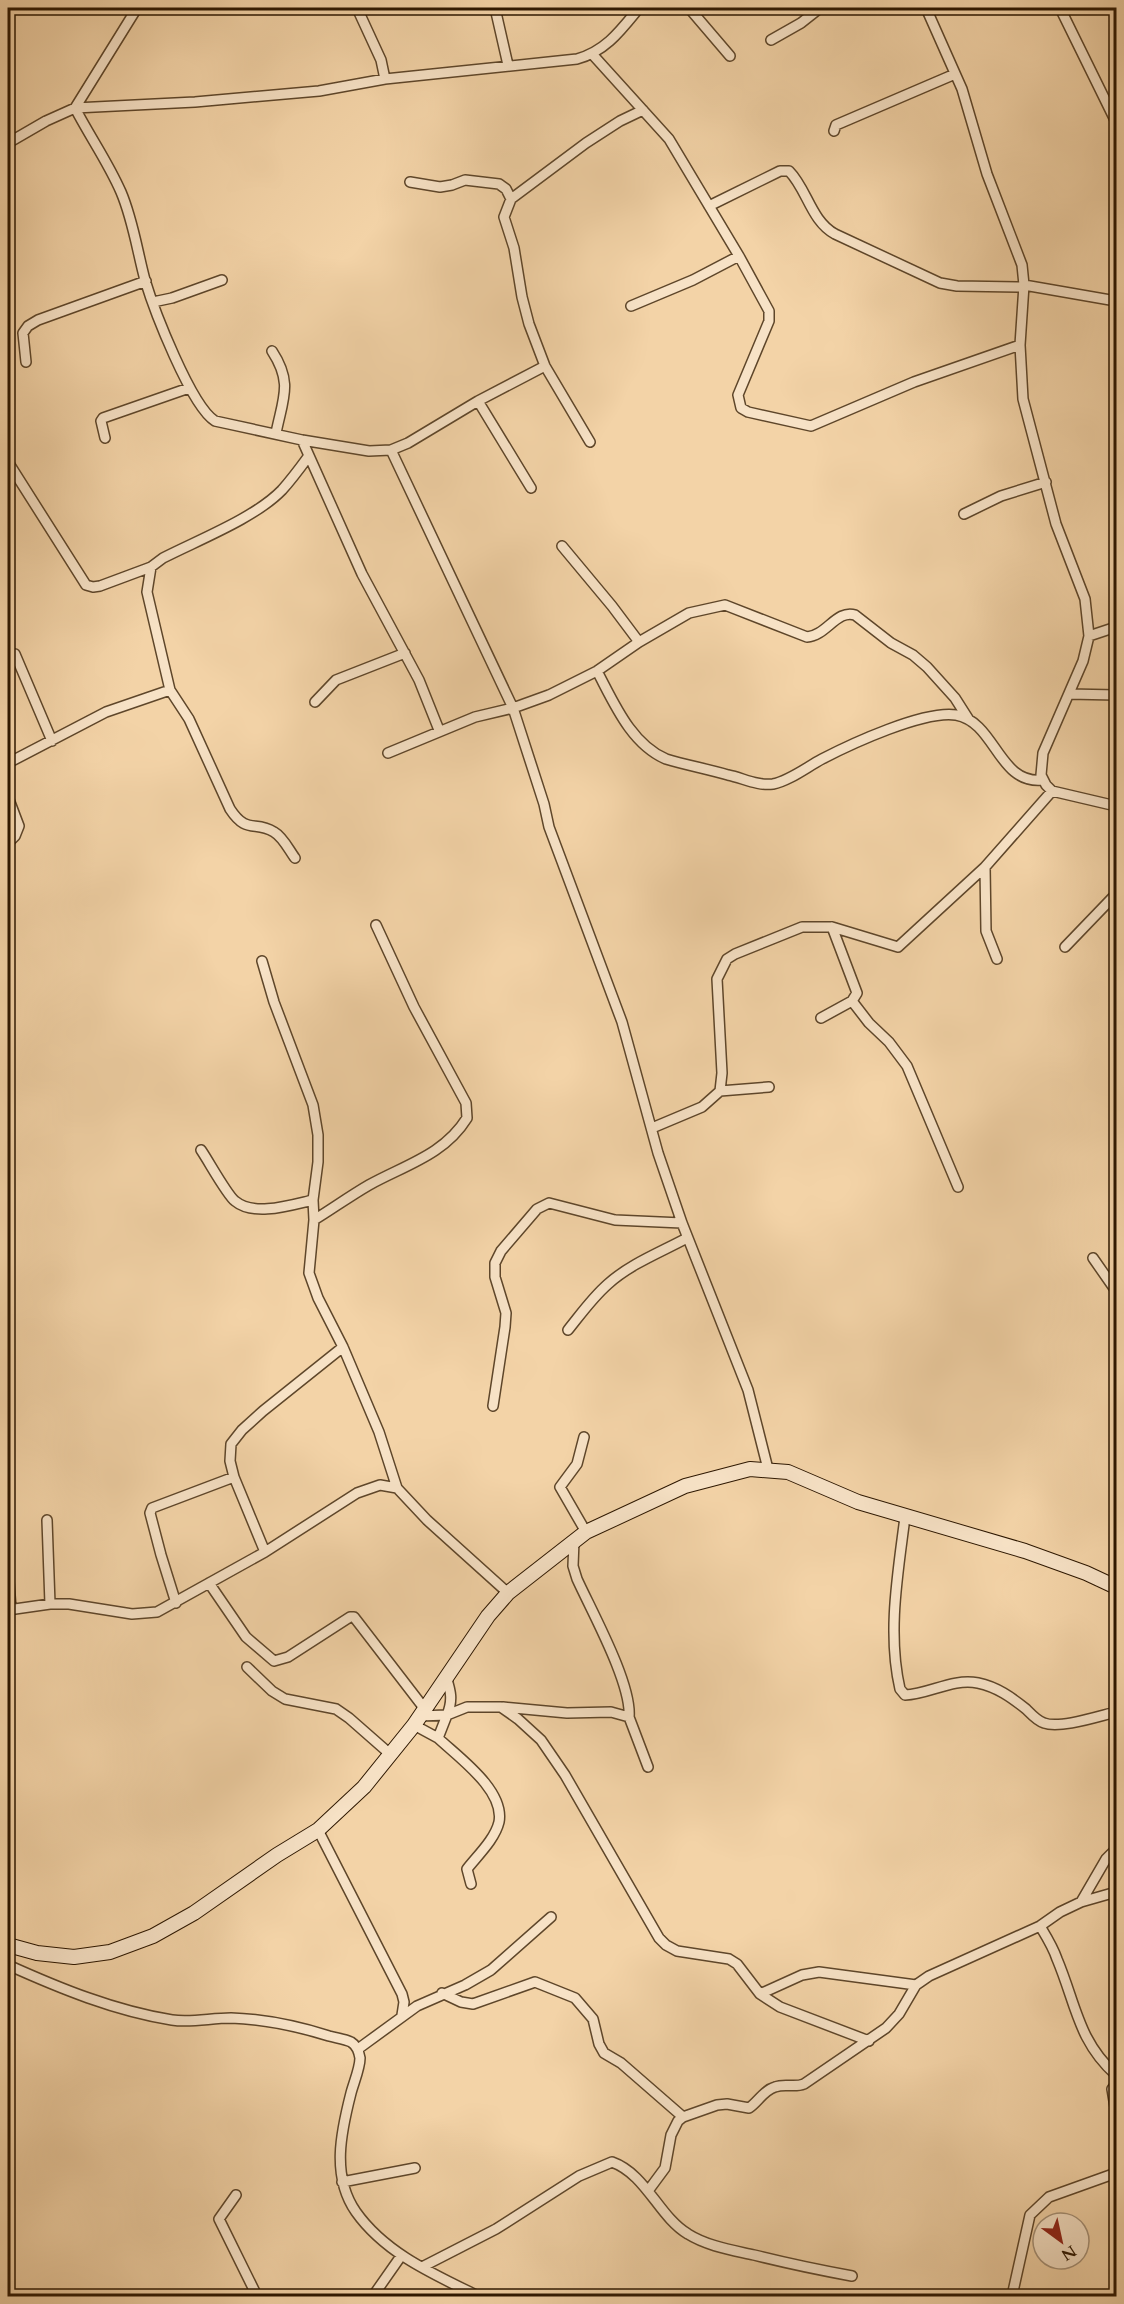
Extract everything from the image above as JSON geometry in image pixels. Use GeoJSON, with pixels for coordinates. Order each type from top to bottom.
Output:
{"type":"FeatureCollection","features":[{"type":"Feature","properties":{"kind":"street"},"geometry":{"type":"LineString","coordinates":[[75,108],[137,8]]}},
{"type":"Feature","properties":{"kind":"street"},"geometry":{"type":"LineString","coordinates":[[357,8],[381,60],[385,79]]}},
{"type":"Feature","properties":{"kind":"street"},"geometry":{"type":"LineString","coordinates":[[495,8],[508,65]]}},
{"type":"Feature","properties":{"kind":"street"},"geometry":{"type":"LineString","coordinates":[[8,143],[46,121],[75,108],[195,102],[319,92],[385,79],[577,59],[593,55],[610,42],[639,8]]}},
{"type":"Feature","properties":{"kind":"street"},"geometry":{"type":"LineString","coordinates":[[689,8],[730,56]]}},
{"type":"Feature","properties":{"kind":"street"},"geometry":{"type":"LineString","coordinates":[[771,40],[801,23],[820,8]]}},
{"type":"Feature","properties":{"kind":"street"},"geometry":{"type":"LineString","coordinates":[[926,8],[962,88],[987,174],[1019,255],[1024,286],[1020,345],[1023,399],[1064,550],[1085,599],[1089,636],[1083,661],[1044,753],[1041,770],[1043,780],[1052,791],[1116,806]]}},
{"type":"Feature","properties":{"kind":"street"},"geometry":{"type":"LineString","coordinates":[[1060,8],[1116,122]]}},
{"type":"Feature","properties":{"kind":"street"},"geometry":{"type":"LineString","coordinates":[[593,55],[669,139],[739,256],[770,315],[738,395],[741,408],[748,412],[811,426],[914,382],[1020,345]]}},
{"type":"Feature","properties":{"kind":"street"},"geometry":{"type":"LineString","coordinates":[[834,131],[836,125],[955,74]]}},
{"type":"Feature","properties":{"kind":"street"},"geometry":{"type":"LineString","coordinates":[[75,108],[108,164],[122,194],[153,302],[189,388],[202,410],[215,421],[302,440],[369,451],[391,450],[408,443],[478,401],[545,366]]}},
{"type":"Feature","properties":{"kind":"street"},"geometry":{"type":"LineString","coordinates":[[590,441],[545,366],[529,324],[514,248],[504,217],[510,199],[586,143],[620,121],[643,110]]}},
{"type":"Feature","properties":{"kind":"street"},"geometry":{"type":"LineString","coordinates":[[709,206],[780,171],[789,171],[800,184],[819,221],[826,229],[940,283],[957,286],[1024,286],[1116,301]]}},
{"type":"Feature","properties":{"kind":"street"},"geometry":{"type":"LineString","coordinates":[[410,182],[440,187],[465,180],[500,184],[506,189],[510,199]]}},
{"type":"Feature","properties":{"kind":"street"},"geometry":{"type":"LineString","coordinates":[[632,306],[693,280],[739,256]]}},
{"type":"Feature","properties":{"kind":"street"},"geometry":{"type":"LineString","coordinates":[[153,302],[172,298],[222,280]]}},
{"type":"Feature","properties":{"kind":"street"},"geometry":{"type":"LineString","coordinates":[[26,362],[23,333],[28,326],[38,320],[146,281]]}},
{"type":"Feature","properties":{"kind":"street"},"geometry":{"type":"LineString","coordinates":[[272,351],[286,380],[276,433]]}},
{"type":"Feature","properties":{"kind":"street"},"geometry":{"type":"LineString","coordinates":[[105,438],[101,421],[103,418],[189,388]]}},
{"type":"Feature","properties":{"kind":"street"},"geometry":{"type":"LineString","coordinates":[[478,401],[531,488]]}},
{"type":"Feature","properties":{"kind":"street"},"geometry":{"type":"LineString","coordinates":[[302,440],[362,574],[405,653],[439,730]]}},
{"type":"Feature","properties":{"kind":"street"},"geometry":{"type":"LineString","coordinates":[[391,450],[513,708],[544,804],[549,827],[622,1022],[658,1153],[687,1238],[748,1390],[768,1469]]}},
{"type":"Feature","properties":{"kind":"street"},"geometry":{"type":"LineString","coordinates":[[8,462],[86,585],[100,586],[150,567],[249,514],[281,491],[308,457]]}},
{"type":"Feature","properties":{"kind":"street"},"geometry":{"type":"LineString","coordinates":[[964,514],[1001,496],[1046,482]]}},
{"type":"Feature","properties":{"kind":"street"},"geometry":{"type":"LineString","coordinates":[[562,546],[639,642]]}},
{"type":"Feature","properties":{"kind":"street"},"geometry":{"type":"LineString","coordinates":[[150,567],[147,592],[170,690],[189,719],[237,819],[245,825],[277,833],[295,858]]}},
{"type":"Feature","properties":{"kind":"street"},"geometry":{"type":"LineString","coordinates":[[388,753],[475,717],[513,708],[549,695],[597,671],[639,642],[689,613],[725,605],[807,637],[819,634],[849,613],[855,615],[891,643],[927,666],[955,698],[969,720],[983,732],[1016,774],[1034,781],[1043,780]]}},
{"type":"Feature","properties":{"kind":"street"},"geometry":{"type":"LineString","coordinates":[[1089,636],[1116,627]]}},
{"type":"Feature","properties":{"kind":"street"},"geometry":{"type":"LineString","coordinates":[[315,702],[336,680],[405,653]]}},
{"type":"Feature","properties":{"kind":"street"},"geometry":{"type":"LineString","coordinates":[[15,654],[52,741]]}},
{"type":"Feature","properties":{"kind":"street"},"geometry":{"type":"LineString","coordinates":[[597,671],[623,718],[643,745],[652,753],[666,759],[757,783],[780,782],[824,758],[920,718],[956,715],[969,720]]}},
{"type":"Feature","properties":{"kind":"street"},"geometry":{"type":"LineString","coordinates":[[8,763],[106,712],[170,690]]}},
{"type":"Feature","properties":{"kind":"street"},"geometry":{"type":"LineString","coordinates":[[1069,694],[1116,695]]}},
{"type":"Feature","properties":{"kind":"street"},"geometry":{"type":"LineString","coordinates":[[720,1091],[722,1073],[717,979],[727,959],[802,927],[832,927],[898,947],[985,867],[1052,791]]}},
{"type":"Feature","properties":{"kind":"street"},"geometry":{"type":"LineString","coordinates":[[8,797],[19,826],[19,831],[8,843]]}},
{"type":"Feature","properties":{"kind":"street"},"geometry":{"type":"LineString","coordinates":[[985,867],[986,931],[997,959]]}},
{"type":"Feature","properties":{"kind":"street"},"geometry":{"type":"LineString","coordinates":[[1065,947],[1116,894]]}},
{"type":"Feature","properties":{"kind":"street"},"geometry":{"type":"LineString","coordinates":[[314,1220],[370,1185],[405,1169],[447,1143],[467,1118],[466,1103],[414,1007],[376,925]]}},
{"type":"Feature","properties":{"kind":"street"},"geometry":{"type":"LineString","coordinates":[[821,1018],[856,998],[857,990],[832,927]]}},
{"type":"Feature","properties":{"kind":"street"},"geometry":{"type":"LineString","coordinates":[[262,961],[274,1002],[313,1106],[316,1121],[318,1162],[313,1200],[314,1220],[309,1273],[318,1298],[343,1347],[379,1432],[397,1488],[427,1520],[508,1593]]}},
{"type":"Feature","properties":{"kind":"street"},"geometry":{"type":"LineString","coordinates":[[852,1001],[907,1066],[958,1187]]}},
{"type":"Feature","properties":{"kind":"street"},"geometry":{"type":"LineString","coordinates":[[652,1128],[702,1107],[720,1091],[769,1087]]}},
{"type":"Feature","properties":{"kind":"street"},"geometry":{"type":"LineString","coordinates":[[201,1150],[234,1201],[244,1206],[272,1209],[313,1200]]}},
{"type":"Feature","properties":{"kind":"street"},"geometry":{"type":"LineString","coordinates":[[493,1406],[506,1327],[506,1313],[495,1277],[495,1263],[501,1251],[537,1209],[549,1203],[615,1220],[682,1223]]}},
{"type":"Feature","properties":{"kind":"street"},"geometry":{"type":"LineString","coordinates":[[568,1330],[594,1297],[609,1283],[622,1273],[687,1238]]}},
{"type":"Feature","properties":{"kind":"street"},"geometry":{"type":"LineString","coordinates":[[1093,1258],[1116,1291]]}},
{"type":"Feature","properties":{"kind":"street"},"geometry":{"type":"LineString","coordinates":[[265,1552],[234,1477],[230,1461],[231,1444],[262,1411],[343,1347]]}},
{"type":"Feature","properties":{"kind":"street"},"geometry":{"type":"LineString","coordinates":[[584,1437],[577,1464],[560,1487],[586,1532]]}},
{"type":"Feature","properties":{"kind":"street"},"geometry":{"type":"LineString","coordinates":[[8,1945],[37,1953],[74,1957],[110,1952],[142,1940],[194,1912],[318,1830],[364,1787],[419,1716],[488,1616],[508,1593],[586,1532],[686,1486],[750,1469],[788,1472],[858,1502],[1025,1551],[1086,1573],[1116,1587]]}},
{"type":"Feature","properties":{"kind":"street"},"geometry":{"type":"LineString","coordinates":[[176,1603],[150,1513],[152,1508],[234,1477]]}},
{"type":"Feature","properties":{"kind":"street"},"geometry":{"type":"LineString","coordinates":[[8,1568],[9,1609],[69,1604],[132,1614],[157,1612],[265,1552],[357,1493],[380,1485],[397,1488]]}},
{"type":"Feature","properties":{"kind":"street"},"geometry":{"type":"LineString","coordinates":[[904,1517],[895,1593],[894,1638],[900,1689],[905,1695],[955,1682],[976,1683],[996,1688],[1012,1698],[1041,1723],[1052,1725],[1116,1712]]}},
{"type":"Feature","properties":{"kind":"street"},"geometry":{"type":"LineString","coordinates":[[47,1521],[50,1604]]}},
{"type":"Feature","properties":{"kind":"street"},"geometry":{"type":"LineString","coordinates":[[574,1540],[573,1566],[577,1579],[626,1687],[630,1708],[629,1717],[648,1767]]}},
{"type":"Feature","properties":{"kind":"street"},"geometry":{"type":"LineString","coordinates":[[209,1583],[246,1637],[274,1661],[288,1657],[350,1617],[354,1617],[419,1716],[438,1738],[472,1768],[493,1796],[498,1808],[499,1822],[494,1835],[467,1869],[471,1884]]}},
{"type":"Feature","properties":{"kind":"street"},"geometry":{"type":"LineString","coordinates":[[247,1667],[272,1691],[285,1699],[336,1709],[390,1754]]}},
{"type":"Feature","properties":{"kind":"street"},"geometry":{"type":"LineString","coordinates":[[438,1738],[452,1703],[452,1693],[446,1676]]}},
{"type":"Feature","properties":{"kind":"street"},"geometry":{"type":"LineString","coordinates":[[419,1716],[447,1715],[467,1707],[501,1707],[567,1713],[610,1712],[629,1717]]}},
{"type":"Feature","properties":{"kind":"street"},"geometry":{"type":"LineString","coordinates":[[501,1707],[541,1740],[559,1766],[658,1938],[666,1946],[677,1951],[729,1959],[737,1964],[760,1994],[780,2007],[869,2041]]}},
{"type":"Feature","properties":{"kind":"street"},"geometry":{"type":"LineString","coordinates":[[318,1830],[402,1995],[404,2002],[402,2015]]}},
{"type":"Feature","properties":{"kind":"street"},"geometry":{"type":"LineString","coordinates":[[1081,1902],[1106,1859],[1116,1848]]}},
{"type":"Feature","properties":{"kind":"street"},"geometry":{"type":"LineString","coordinates":[[648,2191],[665,2168],[671,2135],[683,2116],[717,2105],[727,2104],[749,2108],[773,2087],[804,2084],[869,2041],[893,2021],[916,1985],[929,1976],[1040,1926],[1060,1911],[1116,1892]]}},
{"type":"Feature","properties":{"kind":"street"},"geometry":{"type":"LineString","coordinates":[[358,2049],[402,2015],[491,1970],[551,1917]]}},
{"type":"Feature","properties":{"kind":"street"},"geometry":{"type":"LineString","coordinates":[[1040,1926],[1057,1957],[1083,2033],[1100,2058],[1116,2075]]}},
{"type":"Feature","properties":{"kind":"street"},"geometry":{"type":"LineString","coordinates":[[8,1965],[45,1981],[143,2013],[174,2020],[230,2018],[298,2027],[351,2042],[358,2049],[360,2059],[340,2145],[342,2182],[356,2212],[378,2238],[401,2256],[478,2296]]}},
{"type":"Feature","properties":{"kind":"street"},"geometry":{"type":"LineString","coordinates":[[760,1994],[802,1975],[819,1972],[916,1985]]}},
{"type":"Feature","properties":{"kind":"street"},"geometry":{"type":"LineString","coordinates":[[442,1994],[473,2004],[535,1982],[575,1998],[593,2019],[599,2044],[604,2053],[621,2063],[683,2116]]}},
{"type":"Feature","properties":{"kind":"street"},"geometry":{"type":"LineString","coordinates":[[1116,2084],[1112,2089],[1116,2113]]}},
{"type":"Feature","properties":{"kind":"street"},"geometry":{"type":"LineString","coordinates":[[422,2267],[496,2229],[579,2176],[612,2162],[620,2165],[648,2191],[687,2234],[737,2251],[852,2276]]}},
{"type":"Feature","properties":{"kind":"street"},"geometry":{"type":"LineString","coordinates":[[342,2182],[415,2168]]}},
{"type":"Feature","properties":{"kind":"street"},"geometry":{"type":"LineString","coordinates":[[1012,2296],[1030,2215],[1049,2197],[1116,2173]]}},
{"type":"Feature","properties":{"kind":"street"},"geometry":{"type":"LineString","coordinates":[[236,2195],[221,2212],[219,2218],[257,2296]]}},
{"type":"Feature","properties":{"kind":"street"},"geometry":{"type":"LineString","coordinates":[[373,2296],[401,2256]]}}]}
